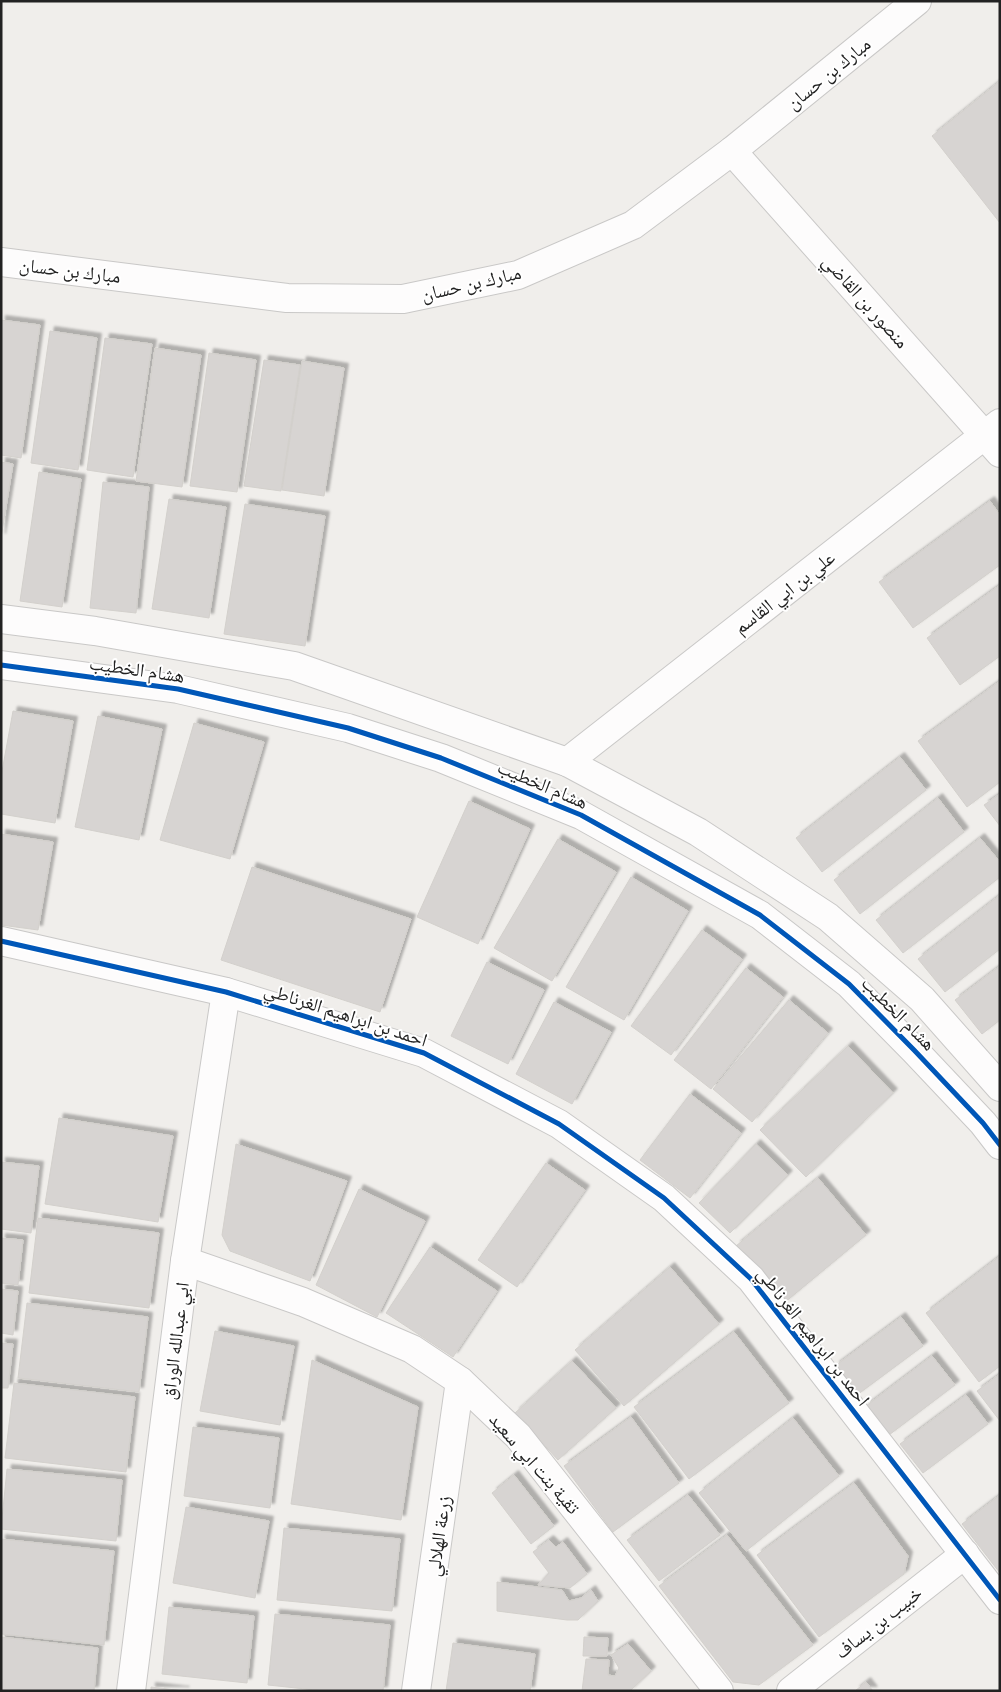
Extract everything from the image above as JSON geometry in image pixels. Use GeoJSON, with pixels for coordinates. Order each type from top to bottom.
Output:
{"type":"FeatureCollection","features":[{"type":"Feature","properties":{"kind":"street","name":"مبارك بن حسان"},"geometry":{"type":"LineString","coordinates":[[1,262],[287,298],[403,299],[518,275],[633,225],[732,151],[916,1]]}},
{"type":"Feature","properties":{"kind":"street","name":"منصور بن القاضي"},"geometry":{"type":"LineString","coordinates":[[732,151],[995,437]]}},
{"type":"Feature","properties":{"kind":"street","name":"علي بن ابي القاسم"},"geometry":{"type":"LineString","coordinates":[[568,762],[995,437]]}},
{"type":"Feature","properties":{"kind":"street","name":"هشام الخطيب"},"geometry":{"type":"LineString","coordinates":[[1,619],[95,631],[294,666],[568,762],[698,832],[828,917],[922,999],[1000,1087]]}},
{"type":"Feature","properties":{"kind":"street","name":"هشام الخطيب"},"geometry":{"type":"LineString","coordinates":[[1,665],[178,689],[348,728],[441,758],[582,815],[760,915],[849,984],[983,1123],[1000,1145]]}},
{"type":"Feature","properties":{"kind":"street","name":"احمد بن ابراهيم الغرناطي"},"geometry":{"type":"LineString","coordinates":[[1,941],[226,992],[424,1053],[559,1124],[664,1198],[751,1279],[1000,1600]]}},
{"type":"Feature","properties":{"kind":"street","name":"ابي عبدالله الوراق"},"geometry":{"type":"LineString","coordinates":[[131,1691],[185,1261],[226,992]]}},
{"type":"Feature","properties":{"kind":"street","name":"تقية بنت ابي سعيد"},"geometry":{"type":"LineString","coordinates":[[185,1261],[303,1302],[412,1349],[460,1381],[518,1436],[719,1691]]}},
{"type":"Feature","properties":{"kind":"street","name":"زرعة الهلالي"},"geometry":{"type":"LineString","coordinates":[[416,1691],[460,1381]]}},
{"type":"Feature","properties":{"kind":"street","name":"خبيب بن يساف"},"geometry":{"type":"LineString","coordinates":[[791,1691],[965,1554]]}},
{"type":"Feature","properties":{"kind":"building"},"geometry":{"type":"Polygon","coordinates":[[[1000,81],[1000,223],[932,136],[1000,81]]]}},
{"type":"Feature","properties":{"kind":"building"},"geometry":{"type":"Polygon","coordinates":[[[1,320],[40,325],[21,458],[1,455],[1,320]]]}},
{"type":"Feature","properties":{"kind":"building"},"geometry":{"type":"Polygon","coordinates":[[[50,331],[97,338],[78,470],[31,463],[50,331]]]}},
{"type":"Feature","properties":{"kind":"building"},"geometry":{"type":"Polygon","coordinates":[[[105,338],[152,344],[133,477],[87,470],[105,338]]]}},
{"type":"Feature","properties":{"kind":"building"},"geometry":{"type":"Polygon","coordinates":[[[155,348],[201,355],[182,487],[136,481],[155,348]]]}},
{"type":"Feature","properties":{"kind":"building"},"geometry":{"type":"Polygon","coordinates":[[[209,353],[256,360],[237,492],[190,486],[209,353]]]}},
{"type":"Feature","properties":{"kind":"building"},"geometry":{"type":"Polygon","coordinates":[[[264,360],[300,365],[281,491],[244,486],[264,360]]]}},
{"type":"Feature","properties":{"kind":"building"},"geometry":{"type":"Polygon","coordinates":[[[302,361],[344,368],[324,496],[282,490],[302,361]]]}},
{"type":"Feature","properties":{"kind":"building"},"geometry":{"type":"Polygon","coordinates":[[[1,462],[13,464],[1,538],[1,462]]]}},
{"type":"Feature","properties":{"kind":"building"},"geometry":{"type":"Polygon","coordinates":[[[39,472],[81,479],[62,607],[20,601],[39,472]]]}},
{"type":"Feature","properties":{"kind":"building"},"geometry":{"type":"Polygon","coordinates":[[[103,482],[149,487],[136,613],[90,608],[103,482]]]}},
{"type":"Feature","properties":{"kind":"building"},"geometry":{"type":"Polygon","coordinates":[[[169,499],[226,507],[209,618],[152,609],[169,499]]]}},
{"type":"Feature","properties":{"kind":"building"},"geometry":{"type":"Polygon","coordinates":[[[990,501],[1000,515],[1000,565],[913,628],[879,582],[990,501]]]}},
{"type":"Feature","properties":{"kind":"building"},"geometry":{"type":"Polygon","coordinates":[[[245,504],[325,516],[305,646],[224,634],[245,504]]]}},
{"type":"Feature","properties":{"kind":"building"},"geometry":{"type":"Polygon","coordinates":[[[1000,585],[1000,656],[960,685],[927,638],[1000,585]]]}},
{"type":"Feature","properties":{"kind":"building"},"geometry":{"type":"Polygon","coordinates":[[[1000,681],[1000,782],[967,807],[918,741],[1000,681]]]}},
{"type":"Feature","properties":{"kind":"building"},"geometry":{"type":"Polygon","coordinates":[[[13,711],[73,721],[55,823],[1,814],[1,777],[13,711]]]}},
{"type":"Feature","properties":{"kind":"building"},"geometry":{"type":"Polygon","coordinates":[[[98,716],[162,729],[139,840],[75,827],[98,716]]]}},
{"type":"Feature","properties":{"kind":"building"},"geometry":{"type":"Polygon","coordinates":[[[194,723],[264,742],[230,859],[160,840],[194,723]]]}},
{"type":"Feature","properties":{"kind":"building"},"geometry":{"type":"Polygon","coordinates":[[[900,757],[926,790],[822,872],[796,838],[900,757]]]}},
{"type":"Feature","properties":{"kind":"building"},"geometry":{"type":"Polygon","coordinates":[[[1000,794],[1000,826],[984,805],[1000,794]]]}},
{"type":"Feature","properties":{"kind":"building"},"geometry":{"type":"Polygon","coordinates":[[[938,798],[964,832],[860,914],[834,880],[938,798]]]}},
{"type":"Feature","properties":{"kind":"building"},"geometry":{"type":"Polygon","coordinates":[[[469,801],[530,829],[478,944],[417,917],[469,801]]]}},
{"type":"Feature","properties":{"kind":"building"},"geometry":{"type":"Polygon","coordinates":[[[1,834],[53,842],[38,930],[1,925],[1,834]]]}},
{"type":"Feature","properties":{"kind":"building"},"geometry":{"type":"Polygon","coordinates":[[[980,838],[1000,862],[1000,877],[903,953],[876,920],[980,838]]]}},
{"type":"Feature","properties":{"kind":"building"},"geometry":{"type":"Polygon","coordinates":[[[558,839],[616,872],[552,981],[494,948],[558,839]]]}},
{"type":"Feature","properties":{"kind":"building"},"geometry":{"type":"Polygon","coordinates":[[[252,867],[411,919],[380,1012],[221,960],[252,867]]]}},
{"type":"Feature","properties":{"kind":"building"},"geometry":{"type":"Polygon","coordinates":[[[631,877],[688,911],[624,1020],[566,987],[631,877]]]}},
{"type":"Feature","properties":{"kind":"building"},"geometry":{"type":"Polygon","coordinates":[[[1000,895],[1000,949],[945,992],[918,959],[1000,895]]]}},
{"type":"Feature","properties":{"kind":"building"},"geometry":{"type":"Polygon","coordinates":[[[702,930],[742,959],[671,1055],[631,1026],[702,930]]]}},
{"type":"Feature","properties":{"kind":"building"},"geometry":{"type":"Polygon","coordinates":[[[487,962],[544,990],[508,1064],[451,1036],[487,962]]]}},
{"type":"Feature","properties":{"kind":"building"},"geometry":{"type":"Polygon","coordinates":[[[1000,966],[1000,1020],[982,1034],[955,1000],[1000,966]]]}},
{"type":"Feature","properties":{"kind":"building"},"geometry":{"type":"Polygon","coordinates":[[[746,968],[783,997],[711,1089],[674,1060],[746,968]]]}},
{"type":"Feature","properties":{"kind":"building"},"geometry":{"type":"Polygon","coordinates":[[[789,1000],[828,1033],[752,1122],[713,1089],[789,1000]]]}},
{"type":"Feature","properties":{"kind":"building"},"geometry":{"type":"Polygon","coordinates":[[[554,1002],[611,1032],[572,1104],[516,1074],[554,1002]]]}},
{"type":"Feature","properties":{"kind":"building"},"geometry":{"type":"Polygon","coordinates":[[[848,1046],[893,1093],[806,1177],[760,1130],[848,1046]]]}},
{"type":"Feature","properties":{"kind":"building"},"geometry":{"type":"Polygon","coordinates":[[[690,1094],[741,1133],[690,1198],[640,1160],[690,1094]]]}},
{"type":"Feature","properties":{"kind":"building"},"geometry":{"type":"Polygon","coordinates":[[[59,1118],[173,1136],[158,1222],[45,1204],[59,1118]]]}},
{"type":"Feature","properties":{"kind":"building"},"geometry":{"type":"Polygon","coordinates":[[[236,1144],[347,1181],[310,1281],[230,1251],[222,1235],[236,1144]]]}},
{"type":"Feature","properties":{"kind":"building"},"geometry":{"type":"Polygon","coordinates":[[[756,1144],[788,1175],[730,1233],[699,1203],[756,1144]]]}},
{"type":"Feature","properties":{"kind":"building"},"geometry":{"type":"Polygon","coordinates":[[[1,1162],[39,1166],[31,1233],[1,1229],[1,1162]]]}},
{"type":"Feature","properties":{"kind":"building"},"geometry":{"type":"Polygon","coordinates":[[[546,1163],[585,1190],[517,1287],[478,1260],[546,1163]]]}},
{"type":"Feature","properties":{"kind":"building"},"geometry":{"type":"Polygon","coordinates":[[[818,1178],[866,1235],[784,1303],[736,1246],[818,1178]]]}},
{"type":"Feature","properties":{"kind":"building"},"geometry":{"type":"Polygon","coordinates":[[[359,1189],[425,1221],[377,1317],[316,1285],[359,1189]]]}},
{"type":"Feature","properties":{"kind":"building"},"geometry":{"type":"Polygon","coordinates":[[[38,1218],[159,1233],[149,1308],[29,1293],[38,1218]]]}},
{"type":"Feature","properties":{"kind":"building"},"geometry":{"type":"Polygon","coordinates":[[[1,1238],[23,1240],[18,1285],[1,1283],[1,1238]]]}},
{"type":"Feature","properties":{"kind":"building"},"geometry":{"type":"Polygon","coordinates":[[[430,1247],[497,1291],[453,1357],[386,1313],[430,1247]]]}},
{"type":"Feature","properties":{"kind":"building"},"geometry":{"type":"Polygon","coordinates":[[[1000,1256],[1000,1366],[979,1382],[926,1313],[1000,1256]]]}},
{"type":"Feature","properties":{"kind":"building"},"geometry":{"type":"Polygon","coordinates":[[[670,1267],[719,1324],[624,1406],[575,1350],[670,1267]]]}},
{"type":"Feature","properties":{"kind":"building"},"geometry":{"type":"Polygon","coordinates":[[[1,1289],[18,1291],[13,1335],[1,1333],[1,1289]]]}},
{"type":"Feature","properties":{"kind":"building"},"geometry":{"type":"Polygon","coordinates":[[[27,1303],[148,1317],[139,1392],[18,1378],[27,1303]]]}},
{"type":"Feature","properties":{"kind":"building"},"geometry":{"type":"Polygon","coordinates":[[[901,1317],[923,1346],[857,1395],[835,1366],[901,1317]]]}},
{"type":"Feature","properties":{"kind":"building"},"geometry":{"type":"Polygon","coordinates":[[[215,1331],[294,1346],[280,1425],[200,1411],[215,1331]]]}},
{"type":"Feature","properties":{"kind":"building"},"geometry":{"type":"Polygon","coordinates":[[[734,1332],[789,1403],[689,1479],[634,1407],[734,1332]]]}},
{"type":"Feature","properties":{"kind":"building"},"geometry":{"type":"Polygon","coordinates":[[[1,1343],[13,1344],[8,1388],[1,1388],[1,1343]]]}},
{"type":"Feature","properties":{"kind":"building"},"geometry":{"type":"Polygon","coordinates":[[[932,1356],[955,1385],[889,1435],[866,1406],[932,1356]]]}},
{"type":"Feature","properties":{"kind":"building"},"geometry":{"type":"Polygon","coordinates":[[[312,1360],[418,1407],[401,1520],[291,1504],[312,1360]]]}},
{"type":"Feature","properties":{"kind":"building"},"geometry":{"type":"Polygon","coordinates":[[[572,1361],[616,1408],[558,1460],[515,1413],[572,1361]]]}},
{"type":"Feature","properties":{"kind":"building"},"geometry":{"type":"Polygon","coordinates":[[[1000,1374],[1000,1421],[977,1391],[1000,1374]]]}},
{"type":"Feature","properties":{"kind":"building"},"geometry":{"type":"Polygon","coordinates":[[[14,1383],[135,1397],[126,1472],[5,1458],[14,1383]]]}},
{"type":"Feature","properties":{"kind":"building"},"geometry":{"type":"Polygon","coordinates":[[[966,1395],[988,1424],[923,1473],[900,1444],[966,1395]]]}},
{"type":"Feature","properties":{"kind":"building"},"geometry":{"type":"Polygon","coordinates":[[[631,1417],[679,1483],[613,1532],[564,1466],[631,1417]]]}},
{"type":"Feature","properties":{"kind":"building"},"geometry":{"type":"Polygon","coordinates":[[[793,1418],[839,1476],[746,1551],[699,1493],[793,1418]]]}},
{"type":"Feature","properties":{"kind":"building"},"geometry":{"type":"Polygon","coordinates":[[[193,1427],[279,1438],[270,1508],[184,1496],[193,1427]]]}},
{"type":"Feature","properties":{"kind":"building"},"geometry":{"type":"Polygon","coordinates":[[[7,1469],[122,1480],[116,1541],[1,1529],[7,1469]]]}},
{"type":"Feature","properties":{"kind":"building"},"geometry":{"type":"Polygon","coordinates":[[[514,1475],[554,1526],[531,1544],[492,1493],[514,1475]]]}},
{"type":"Feature","properties":{"kind":"building"},"geometry":{"type":"Polygon","coordinates":[[[854,1483],[908,1556],[904,1574],[819,1637],[757,1555],[854,1483]]]}},
{"type":"Feature","properties":{"kind":"building"},"geometry":{"type":"Polygon","coordinates":[[[688,1495],[720,1535],[659,1581],[627,1540],[688,1495]]]}},
{"type":"Feature","properties":{"kind":"building"},"geometry":{"type":"Polygon","coordinates":[[[1000,1495],[1000,1573],[962,1524],[1000,1495]]]}},
{"type":"Feature","properties":{"kind":"building"},"geometry":{"type":"Polygon","coordinates":[[[186,1507],[269,1521],[255,1598],[173,1583],[186,1507]]]}},
{"type":"Feature","properties":{"kind":"building"},"geometry":{"type":"Polygon","coordinates":[[[284,1528],[400,1539],[392,1611],[277,1600],[284,1528]]]}},
{"type":"Feature","properties":{"kind":"building"},"geometry":{"type":"Polygon","coordinates":[[[727,1535],[813,1645],[759,1685],[733,1682],[659,1586],[727,1535]]]}},
{"type":"Feature","properties":{"kind":"building"},"geometry":{"type":"Polygon","coordinates":[[[1,1539],[114,1551],[104,1645],[1,1634],[1,1539]]]}},
{"type":"Feature","properties":{"kind":"building"},"geometry":{"type":"Polygon","coordinates":[[[549,1540],[556,1547],[563,1542],[587,1574],[570,1588],[538,1585],[549,1573],[533,1552],[549,1540]]]}},
{"type":"Feature","properties":{"kind":"building"},"geometry":{"type":"Polygon","coordinates":[[[497,1582],[562,1590],[569,1601],[581,1598],[591,1590],[598,1601],[578,1620],[497,1611],[497,1582]]]}},
{"type":"Feature","properties":{"kind":"building"},"geometry":{"type":"Polygon","coordinates":[[[169,1607],[254,1616],[247,1683],[162,1674],[169,1607]]]}},
{"type":"Feature","properties":{"kind":"building"},"geometry":{"type":"Polygon","coordinates":[[[275,1614],[390,1625],[383,1691],[324,1691],[268,1685],[275,1614]]]}},
{"type":"Feature","properties":{"kind":"building"},"geometry":{"type":"Polygon","coordinates":[[[1,1637],[98,1648],[94,1691],[1,1691],[1,1637]]]}},
{"type":"Feature","properties":{"kind":"building"},"geometry":{"type":"Polygon","coordinates":[[[584,1637],[608,1638],[607,1656],[583,1656],[584,1637]]]}},
{"type":"Feature","properties":{"kind":"building"},"geometry":{"type":"Polygon","coordinates":[[[453,1643],[535,1654],[530,1691],[446,1691],[453,1643]]]}},
{"type":"Feature","properties":{"kind":"building"},"geometry":{"type":"Polygon","coordinates":[[[628,1644],[651,1671],[630,1691],[582,1691],[586,1659],[609,1660],[608,1675],[615,1676],[619,1668],[611,1655],[628,1644]]]}},
{"type":"Feature","properties":{"kind":"building"},"geometry":{"type":"Polygon","coordinates":[[[866,1682],[873,1691],[855,1691],[866,1682]]]}},
{"type":"Feature","properties":{"kind":"building"},"geometry":{"type":"Polygon","coordinates":[[[151,1687],[185,1691],[151,1691],[151,1687]]]}},
{"type":"Feature","properties":{"kind":"cycle path"},"geometry":{"type":"LineString","coordinates":[[1,665],[178,689],[348,728],[441,758],[581,815],[760,915],[849,984],[983,1123],[1000,1145]]}},
{"type":"Feature","properties":{"kind":"cycle path"},"geometry":{"type":"LineString","coordinates":[[1,941],[226,992],[424,1053],[559,1124],[664,1198],[751,1279],[1000,1600]]}}]}
